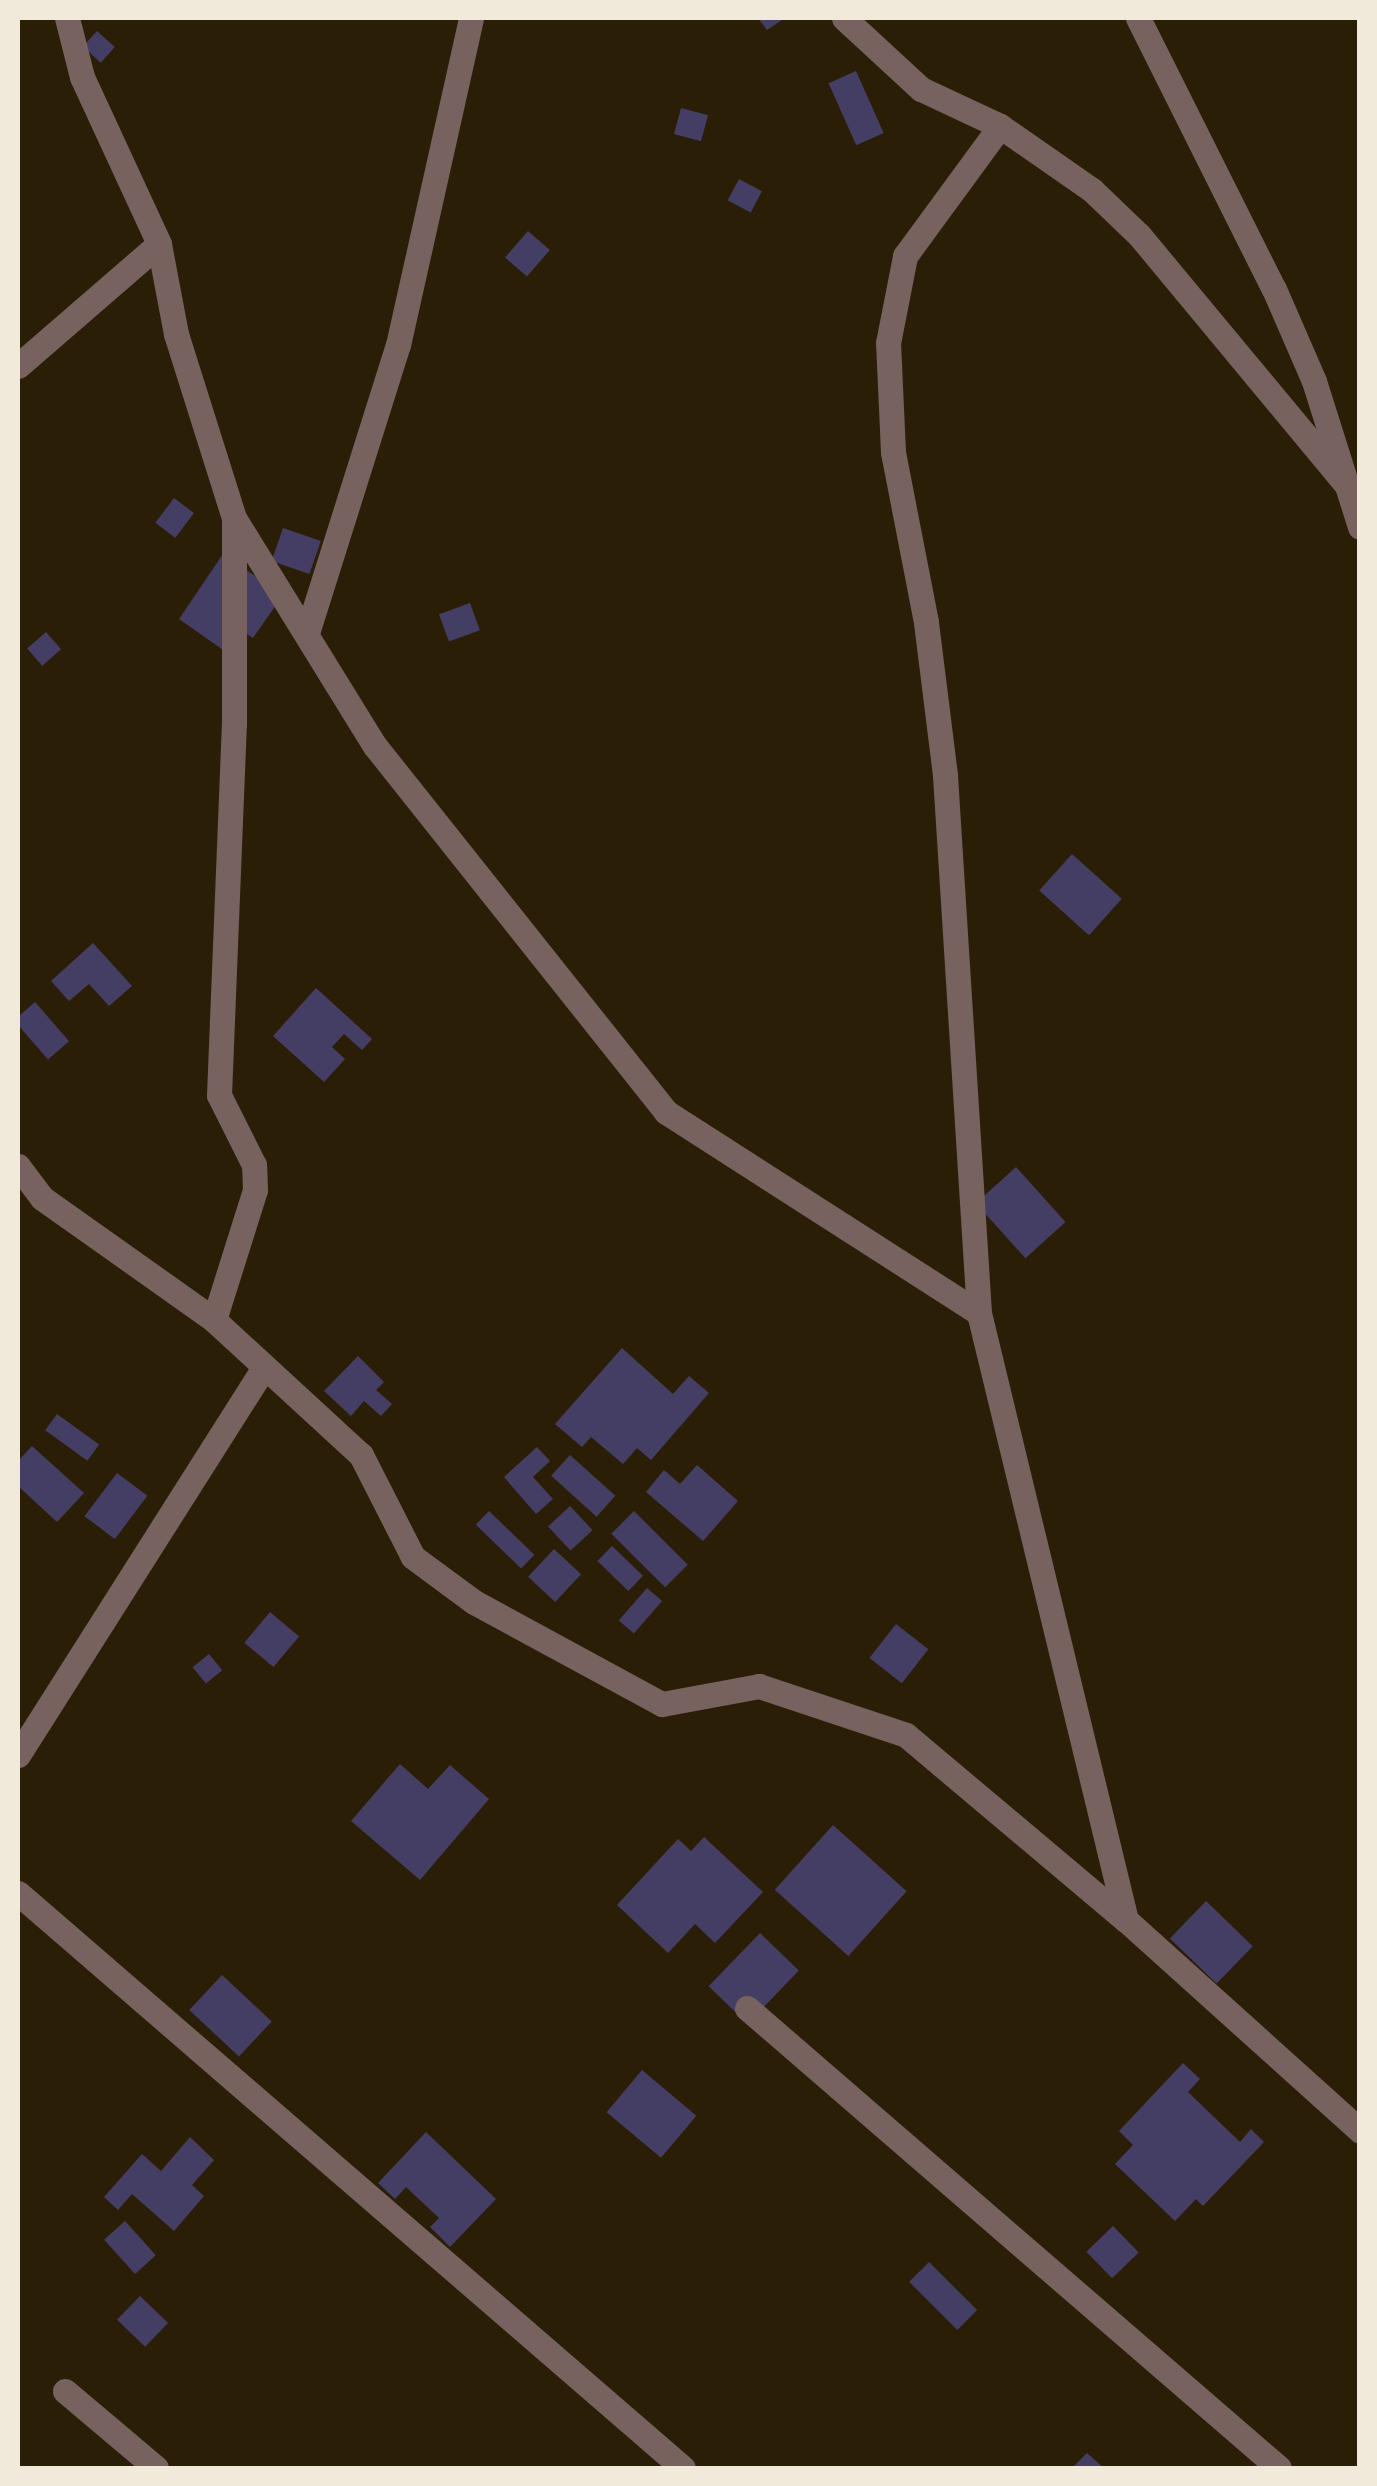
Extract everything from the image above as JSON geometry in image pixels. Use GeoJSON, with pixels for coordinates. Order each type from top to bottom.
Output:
{"type":"FeatureCollection","features":[{"type":"Feature","properties":{"kind":"street"},"geometry":{"type":"LineString","coordinates":[[67,18],[82,77],[159,244],[176,334],[234,518],[376,746],[666,1112],[979,1313]]}},
{"type":"Feature","properties":{"kind":"street"},"geometry":{"type":"LineString","coordinates":[[306,633],[398,345],[471,18]]}},
{"type":"Feature","properties":{"kind":"street"},"geometry":{"type":"LineString","coordinates":[[844,18],[921,89],[1000,126],[1092,190],[1139,236],[1354,496]]}},
{"type":"Feature","properties":{"kind":"street"},"geometry":{"type":"LineString","coordinates":[[1138,18],[1274,288],[1314,381],[1354,496],[1360,527]]}},
{"type":"Feature","properties":{"kind":"street"},"geometry":{"type":"LineString","coordinates":[[1000,126],[905,256],[888,342],[893,452],[926,622],[945,774],[979,1313],[1126,1920]]}},
{"type":"Feature","properties":{"kind":"street"},"geometry":{"type":"LineString","coordinates":[[18,366],[159,244]]}},
{"type":"Feature","properties":{"kind":"street"},"geometry":{"type":"LineString","coordinates":[[214,1320],[255,1190],[254,1164],[219,1095],[234,722],[234,518]]}},
{"type":"Feature","properties":{"kind":"street"},"geometry":{"type":"LineString","coordinates":[[18,1166],[42,1198],[214,1320],[360,1455],[413,1557],[474,1602],[662,1704],[759,1686],[906,1735],[1126,1920],[1360,2131]]}},
{"type":"Feature","properties":{"kind":"street"},"geometry":{"type":"LineString","coordinates":[[18,1754],[264,1368]]}},
{"type":"Feature","properties":{"kind":"street"},"geometry":{"type":"LineString","coordinates":[[18,1894],[682,2468]]}},
{"type":"Feature","properties":{"kind":"street"},"geometry":{"type":"LineString","coordinates":[[747,2008],[1279,2468]]}},
{"type":"Feature","properties":{"kind":"street"},"geometry":{"type":"LineString","coordinates":[[65,2391],[156,2468]]}},
{"type":"Feature","properties":{"kind":"building"},"geometry":{"type":"Polygon","coordinates":[[[758,18],[785,18],[767,30],[758,18]]]}},
{"type":"Feature","properties":{"kind":"building"},"geometry":{"type":"Polygon","coordinates":[[[97,31],[115,47],[101,63],[83,47],[97,31]]]}},
{"type":"Feature","properties":{"kind":"building"},"geometry":{"type":"Polygon","coordinates":[[[856,71],[884,133],[856,145],[829,83],[856,71]]]}},
{"type":"Feature","properties":{"kind":"building"},"geometry":{"type":"Polygon","coordinates":[[[681,108],[708,115],[701,141],[674,134],[681,108]]]}},
{"type":"Feature","properties":{"kind":"building"},"geometry":{"type":"Polygon","coordinates":[[[739,179],[762,191],[751,212],[728,200],[739,179]]]}},
{"type":"Feature","properties":{"kind":"building"},"geometry":{"type":"Polygon","coordinates":[[[528,231],[550,250],[527,276],[505,257],[528,231]]]}},
{"type":"Feature","properties":{"kind":"building"},"geometry":{"type":"Polygon","coordinates":[[[174,498],[194,513],[175,538],[155,523],[174,498]]]}},
{"type":"Feature","properties":{"kind":"building"},"geometry":{"type":"Polygon","coordinates":[[[283,528],[321,541],[309,574],[272,561],[283,528]]]}},
{"type":"Feature","properties":{"kind":"building"},"geometry":{"type":"Polygon","coordinates":[[[223,554],[283,595],[253,638],[241,630],[226,652],[179,619],[223,554]]]}},
{"type":"Feature","properties":{"kind":"building"},"geometry":{"type":"Polygon","coordinates":[[[470,603],[480,630],[449,642],[439,614],[470,603]]]}},
{"type":"Feature","properties":{"kind":"building"},"geometry":{"type":"Polygon","coordinates":[[[46,632],[61,649],[42,666],[27,648],[46,632]]]}},
{"type":"Feature","properties":{"kind":"building"},"geometry":{"type":"Polygon","coordinates":[[[1072,854],[1122,899],[1089,935],[1039,890],[1072,854]]]}},
{"type":"Feature","properties":{"kind":"building"},"geometry":{"type":"Polygon","coordinates":[[[93,943],[132,986],[109,1006],[89,984],[69,1001],[51,981],[93,943]]]}},
{"type":"Feature","properties":{"kind":"building"},"geometry":{"type":"Polygon","coordinates":[[[316,988],[372,1039],[362,1050],[344,1034],[332,1047],[345,1059],[324,1082],[273,1036],[316,988]]]}},
{"type":"Feature","properties":{"kind":"building"},"geometry":{"type":"Polygon","coordinates":[[[35,1002],[69,1041],[48,1060],[18,1025],[18,1017],[35,1002]]]}},
{"type":"Feature","properties":{"kind":"building"},"geometry":{"type":"Polygon","coordinates":[[[1016,1167],[1066,1222],[1025,1258],[976,1203],[1016,1167]]]}},
{"type":"Feature","properties":{"kind":"building"},"geometry":{"type":"Polygon","coordinates":[[[622,1348],[673,1394],[689,1376],[709,1393],[651,1460],[637,1448],[623,1464],[591,1437],[582,1447],[555,1424],[622,1348]]]}},
{"type":"Feature","properties":{"kind":"building"},"geometry":{"type":"Polygon","coordinates":[[[358,1356],[384,1382],[376,1390],[392,1404],[381,1416],[364,1401],[351,1416],[324,1391],[358,1356]]]}},
{"type":"Feature","properties":{"kind":"building"},"geometry":{"type":"Polygon","coordinates":[[[57,1414],[99,1445],[87,1461],[45,1430],[57,1414]]]}},
{"type":"Feature","properties":{"kind":"building"},"geometry":{"type":"Polygon","coordinates":[[[32,1446],[84,1493],[57,1522],[18,1486],[18,1461],[32,1446]]]}},
{"type":"Feature","properties":{"kind":"building"},"geometry":{"type":"Polygon","coordinates":[[[537,1447],[550,1461],[533,1477],[553,1499],[536,1514],[504,1477],[537,1447]]]}},
{"type":"Feature","properties":{"kind":"building"},"geometry":{"type":"Polygon","coordinates":[[[570,1455],[615,1496],[597,1517],[551,1476],[570,1455]]]}},
{"type":"Feature","properties":{"kind":"building"},"geometry":{"type":"Polygon","coordinates":[[[697,1465],[738,1501],[703,1541],[646,1492],[664,1470],[680,1484],[697,1465]]]}},
{"type":"Feature","properties":{"kind":"building"},"geometry":{"type":"Polygon","coordinates":[[[117,1473],[147,1496],[115,1539],[85,1516],[117,1473]]]}},
{"type":"Feature","properties":{"kind":"building"},"geometry":{"type":"Polygon","coordinates":[[[570,1506],[593,1530],[571,1551],[548,1526],[570,1506]]]}},
{"type":"Feature","properties":{"kind":"building"},"geometry":{"type":"Polygon","coordinates":[[[489,1511],[534,1555],[521,1568],[476,1525],[489,1511]]]}},
{"type":"Feature","properties":{"kind":"building"},"geometry":{"type":"Polygon","coordinates":[[[634,1511],[688,1565],[665,1587],[611,1534],[634,1511]]]}},
{"type":"Feature","properties":{"kind":"building"},"geometry":{"type":"Polygon","coordinates":[[[612,1546],[643,1576],[628,1591],[597,1561],[612,1546]]]}},
{"type":"Feature","properties":{"kind":"building"},"geometry":{"type":"Polygon","coordinates":[[[554,1549],[581,1574],[555,1602],[528,1577],[554,1549]]]}},
{"type":"Feature","properties":{"kind":"building"},"geometry":{"type":"Polygon","coordinates":[[[647,1588],[662,1601],[634,1634],[619,1620],[647,1588]]]}},
{"type":"Feature","properties":{"kind":"building"},"geometry":{"type":"Polygon","coordinates":[[[270,1612],[299,1636],[273,1667],[244,1643],[270,1612]]]}},
{"type":"Feature","properties":{"kind":"building"},"geometry":{"type":"Polygon","coordinates":[[[896,1624],[928,1649],[902,1683],[870,1658],[896,1624]]]}},
{"type":"Feature","properties":{"kind":"building"},"geometry":{"type":"Polygon","coordinates":[[[209,1654],[222,1670],[206,1684],[193,1667],[209,1654]]]}},
{"type":"Feature","properties":{"kind":"building"},"geometry":{"type":"Polygon","coordinates":[[[400,1764],[428,1789],[450,1765],[489,1799],[420,1880],[351,1821],[400,1764]]]}},
{"type":"Feature","properties":{"kind":"building"},"geometry":{"type":"Polygon","coordinates":[[[833,1825],[907,1891],[848,1956],[775,1890],[833,1825]]]}},
{"type":"Feature","properties":{"kind":"building"},"geometry":{"type":"Polygon","coordinates":[[[704,1837],[763,1892],[715,1943],[695,1924],[668,1953],[617,1905],[678,1839],[691,1851],[704,1837]]]}},
{"type":"Feature","properties":{"kind":"building"},"geometry":{"type":"Polygon","coordinates":[[[1206,1901],[1253,1946],[1217,1984],[1170,1938],[1206,1901]]]}},
{"type":"Feature","properties":{"kind":"building"},"geometry":{"type":"Polygon","coordinates":[[[760,1933],[799,1971],[747,2024],[709,1986],[760,1933]]]}},
{"type":"Feature","properties":{"kind":"building"},"geometry":{"type":"Polygon","coordinates":[[[222,1975],[272,2021],[239,2056],[189,2010],[222,1975]]]}},
{"type":"Feature","properties":{"kind":"building"},"geometry":{"type":"Polygon","coordinates":[[[1183,2063],[1200,2079],[1188,2092],[1240,2142],[1251,2129],[1264,2142],[1203,2206],[1196,2199],[1175,2221],[1115,2164],[1133,2145],[1119,2131],[1183,2063]]]}},
{"type":"Feature","properties":{"kind":"building"},"geometry":{"type":"Polygon","coordinates":[[[642,2070],[696,2116],[661,2158],[607,2112],[642,2070]]]}},
{"type":"Feature","properties":{"kind":"building"},"geometry":{"type":"Polygon","coordinates":[[[426,2132],[496,2199],[450,2247],[430,2227],[439,2218],[406,2187],[395,2199],[378,2183],[426,2132]]]}},
{"type":"Feature","properties":{"kind":"building"},"geometry":{"type":"Polygon","coordinates":[[[190,2137],[214,2160],[192,2185],[204,2196],[174,2231],[132,2194],[118,2210],[104,2197],[142,2154],[161,2171],[190,2137]]]}},
{"type":"Feature","properties":{"kind":"building"},"geometry":{"type":"Polygon","coordinates":[[[125,2221],[156,2255],[135,2274],[104,2240],[125,2221]]]}},
{"type":"Feature","properties":{"kind":"building"},"geometry":{"type":"Polygon","coordinates":[[[1113,2226],[1139,2253],[1112,2278],[1086,2252],[1113,2226]]]}},
{"type":"Feature","properties":{"kind":"building"},"geometry":{"type":"Polygon","coordinates":[[[929,2262],[977,2310],[957,2330],[909,2282],[929,2262]]]}},
{"type":"Feature","properties":{"kind":"building"},"geometry":{"type":"Polygon","coordinates":[[[140,2296],[168,2323],[145,2347],[117,2320],[140,2296]]]}},
{"type":"Feature","properties":{"kind":"building"},"geometry":{"type":"Polygon","coordinates":[[[1087,2453],[1104,2468],[1072,2468],[1087,2453]]]}}]}
